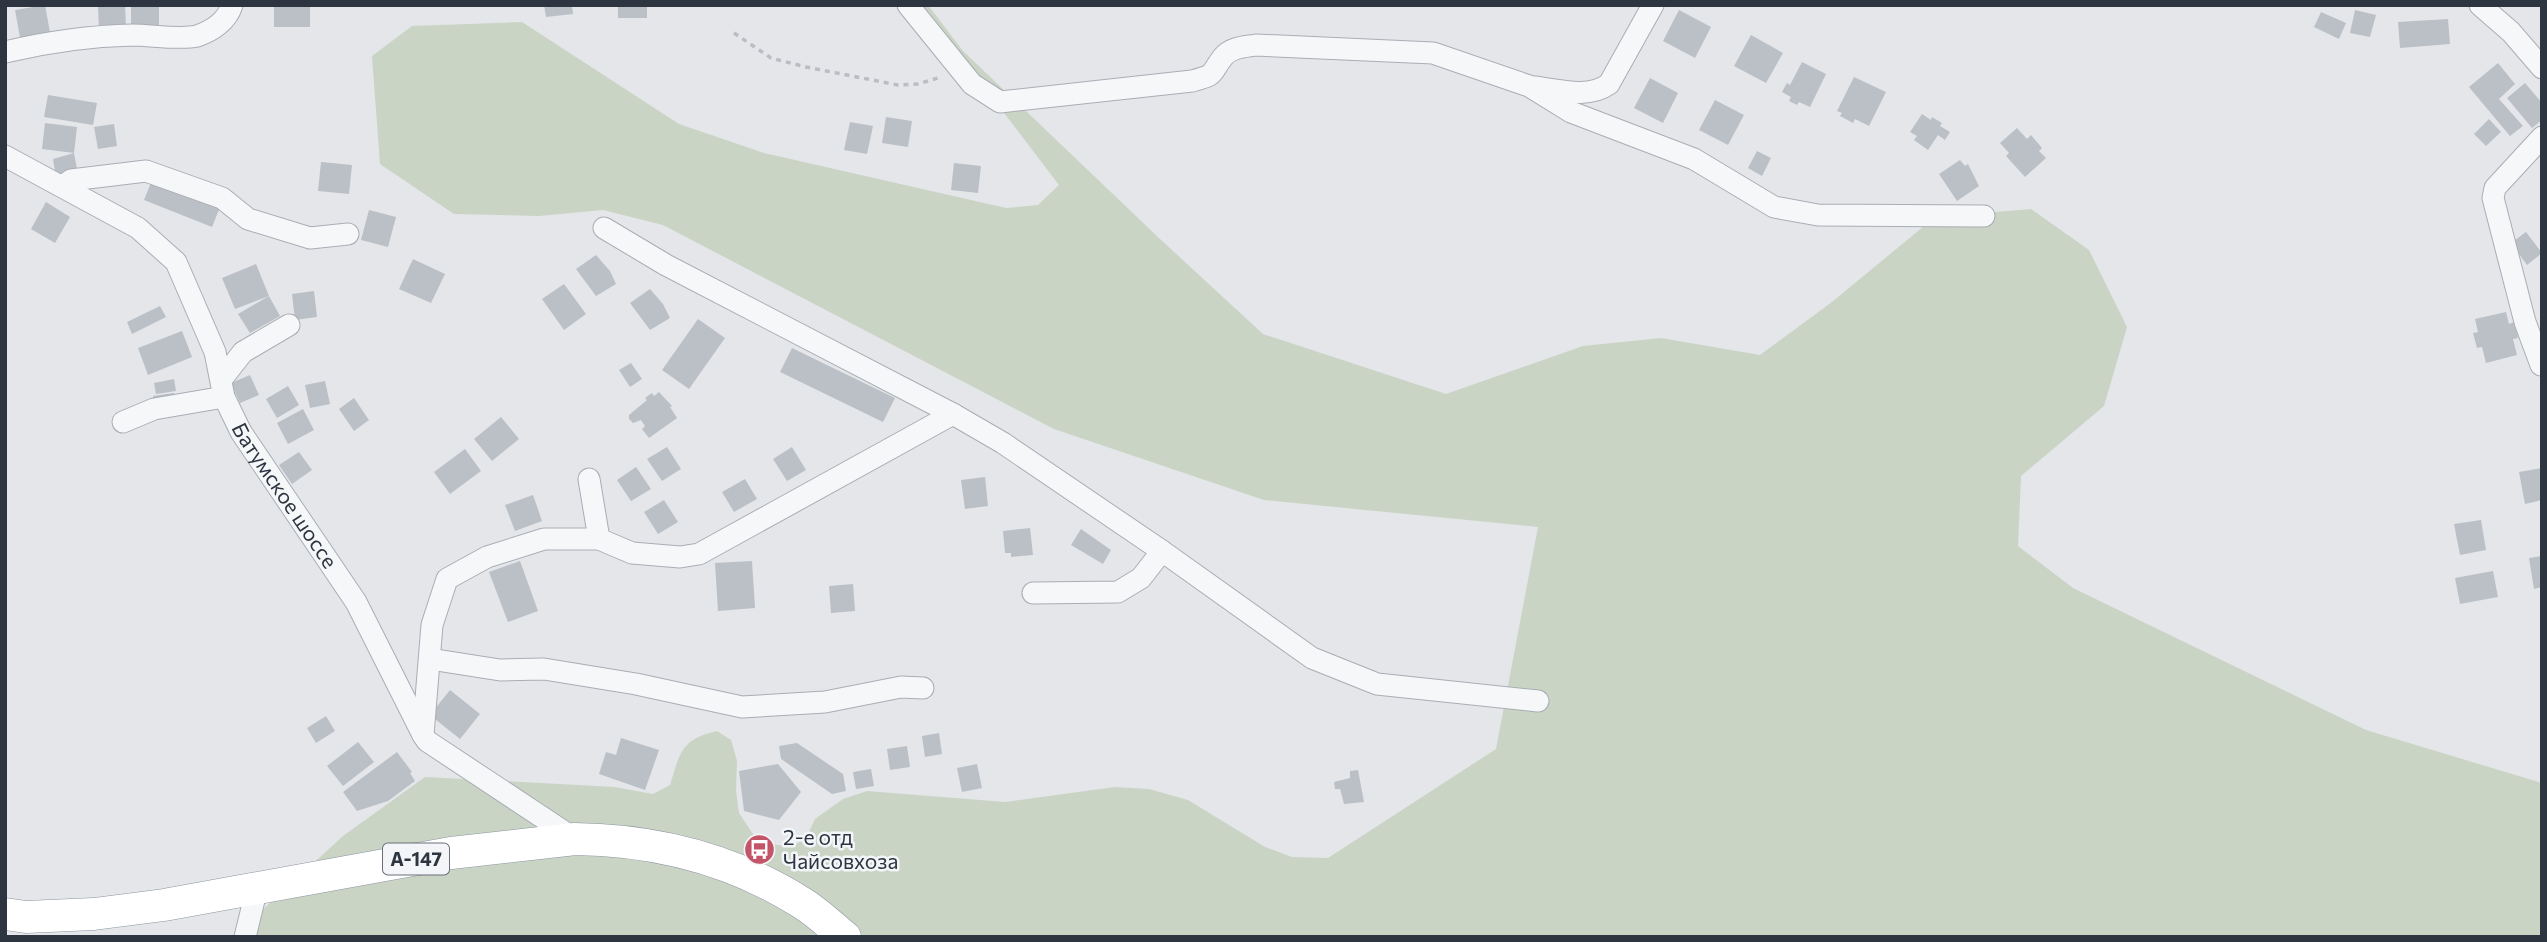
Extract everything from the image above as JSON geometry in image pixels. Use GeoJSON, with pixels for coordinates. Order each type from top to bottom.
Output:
{"type":"FeatureCollection","features":[{"type":"Feature","properties":{"kind":"highway","name":"Батумское шоссе"},"geometry":{"type":"LineString","coordinates":[[5,914],[26,917],[94,914],[164,905],[451,853],[596,839],[684,851],[756,877],[805,904],[845,937]]}},
{"type":"Feature","properties":{"kind":"street"},"geometry":{"type":"LineString","coordinates":[[5,52],[55,40],[131,35],[195,36],[217,26],[229,13],[232,5]]}},
{"type":"Feature","properties":{"kind":"street"},"geometry":{"type":"LineString","coordinates":[[908,5],[972,84],[1000,102],[1192,81],[1208,77],[1216,71],[1224,56],[1236,48],[1256,45],[1433,53],[1529,86],[1590,93],[1609,84],[1653,5]]}},
{"type":"Feature","properties":{"kind":"street"},"geometry":{"type":"LineString","coordinates":[[2480,5],[2511,32],[2542,68]]}},
{"type":"Feature","properties":{"kind":"street"},"geometry":{"type":"LineString","coordinates":[[1529,86],[1571,112],[1694,159],[1774,207],[1818,215],[1984,216]]}},
{"type":"Feature","properties":{"kind":"street"},"geometry":{"type":"LineString","coordinates":[[2541,365],[2525,322],[2493,198],[2495,188],[2542,137]]}},
{"type":"Feature","properties":{"kind":"street","name":"Батумское шоссе"},"geometry":{"type":"LineString","coordinates":[[5,156],[138,228],[176,262],[215,352],[223,389],[242,432],[356,602],[427,741],[575,839]]}},
{"type":"Feature","properties":{"kind":"street"},"geometry":{"type":"LineString","coordinates":[[63,186],[71,180],[146,171],[222,198],[248,219],[310,238],[348,234]]}},
{"type":"Feature","properties":{"kind":"street"},"geometry":{"type":"LineString","coordinates":[[604,228],[666,265],[953,414],[1003,443],[1162,551],[1312,658],[1377,684],[1538,701]]}},
{"type":"Feature","properties":{"kind":"street"},"geometry":{"type":"LineString","coordinates":[[123,422],[154,409],[223,389],[243,352],[289,324]]}},
{"type":"Feature","properties":{"kind":"street"},"geometry":{"type":"LineString","coordinates":[[423,735],[432,625],[447,579],[486,556],[544,539],[599,539],[632,553],[680,557],[699,554],[953,414]]}},
{"type":"Feature","properties":{"kind":"street"},"geometry":{"type":"LineString","coordinates":[[589,479],[599,539]]}},
{"type":"Feature","properties":{"kind":"street"},"geometry":{"type":"LineString","coordinates":[[1033,593],[1118,592],[1141,579],[1162,551]]}},
{"type":"Feature","properties":{"kind":"street"},"geometry":{"type":"LineString","coordinates":[[430,659],[500,670],[544,669],[636,684],[742,708],[825,702],[901,687],[923,688]]}},
{"type":"Feature","properties":{"kind":"street"},"geometry":{"type":"LineString","coordinates":[[245,937],[257,888]]}},
{"type":"Feature","properties":{"kind":"path"},"geometry":{"type":"LineString","coordinates":[[734,33],[771,58],[898,85],[918,84],[961,71]]}},
{"type":"Feature","properties":{"kind":"green space"},"geometry":{"type":"Polygon","coordinates":[[[922,5],[928,5],[963,51],[1263,334],[1446,394],[1583,346],[1661,338],[1760,355],[1832,302],[1935,217],[2031,209],[2089,250],[2127,327],[2104,406],[2021,476],[2018,546],[2073,588],[2366,730],[2542,783],[2542,937],[254,937],[259,913],[343,836],[425,777],[615,787],[653,794],[670,785],[680,756],[689,743],[717,731],[731,740],[737,761],[736,791],[739,813],[757,840],[777,845],[795,845],[807,836],[815,819],[843,799],[867,791],[1005,802],[1115,787],[1149,789],[1188,800],[1265,847],[1292,857],[1328,858],[1496,749],[1538,527],[1264,500],[1054,429],[663,225],[603,210],[539,216],[454,214],[380,164],[372,56],[412,26],[522,22],[679,124],[764,153],[1006,208],[1038,205],[1059,185],[922,5]]]}},
{"type":"Feature","properties":{"kind":"building"},"geometry":{"type":"Polygon","coordinates":[[[45,5],[51,38],[21,43],[15,10],[45,5]]]}},
{"type":"Feature","properties":{"kind":"building"},"geometry":{"type":"Polygon","coordinates":[[[125,5],[126,28],[99,30],[98,6],[125,5]]]}},
{"type":"Feature","properties":{"kind":"building"},"geometry":{"type":"Polygon","coordinates":[[[131,5],[159,5],[159,27],[131,27],[131,5]]]}},
{"type":"Feature","properties":{"kind":"building"},"geometry":{"type":"Polygon","coordinates":[[[274,5],[310,5],[310,27],[274,27],[274,5]]]}},
{"type":"Feature","properties":{"kind":"building"},"geometry":{"type":"Polygon","coordinates":[[[544,5],[572,5],[573,14],[546,17],[544,5]]]}},
{"type":"Feature","properties":{"kind":"building"},"geometry":{"type":"Polygon","coordinates":[[[618,5],[647,5],[647,18],[618,18],[618,5]]]}},
{"type":"Feature","properties":{"kind":"building"},"geometry":{"type":"Polygon","coordinates":[[[1679,10],[1711,27],[1695,58],[1663,41],[1679,10]]]}},
{"type":"Feature","properties":{"kind":"building"},"geometry":{"type":"Polygon","coordinates":[[[2355,10],[2376,15],[2370,37],[2350,33],[2355,10]]]}},
{"type":"Feature","properties":{"kind":"building"},"geometry":{"type":"Polygon","coordinates":[[[2321,12],[2346,23],[2339,39],[2314,27],[2321,12]]]}},
{"type":"Feature","properties":{"kind":"building"},"geometry":{"type":"Polygon","coordinates":[[[2448,19],[2450,44],[2400,48],[2398,22],[2448,19]]]}},
{"type":"Feature","properties":{"kind":"building"},"geometry":{"type":"Polygon","coordinates":[[[1751,35],[1783,53],[1766,83],[1734,66],[1751,35]]]}},
{"type":"Feature","properties":{"kind":"building"},"geometry":{"type":"Polygon","coordinates":[[[1802,62],[1826,74],[1810,107],[1789,101],[1791,97],[1782,92],[1787,83],[1790,85],[1802,62]]]}},
{"type":"Feature","properties":{"kind":"building"},"geometry":{"type":"Polygon","coordinates":[[[2498,63],[2515,84],[2499,99],[2523,126],[2510,136],[2469,87],[2498,63]]]}},
{"type":"Feature","properties":{"kind":"building"},"geometry":{"type":"Polygon","coordinates":[[[1854,77],[1886,92],[1869,126],[1855,119],[1853,123],[1840,116],[1842,113],[1837,111],[1854,77]]]}},
{"type":"Feature","properties":{"kind":"building"},"geometry":{"type":"Polygon","coordinates":[[[1650,78],[1678,93],[1663,123],[1634,108],[1650,78]]]}},
{"type":"Feature","properties":{"kind":"building"},"geometry":{"type":"Polygon","coordinates":[[[2525,83],[2542,103],[2542,120],[2532,128],[2507,98],[2525,83]]]}},
{"type":"Feature","properties":{"kind":"building"},"geometry":{"type":"Polygon","coordinates":[[[48,95],[97,103],[93,125],[44,117],[48,95]]]}},
{"type":"Feature","properties":{"kind":"building"},"geometry":{"type":"Polygon","coordinates":[[[1715,100],[1744,115],[1728,145],[1699,130],[1715,100]]]}},
{"type":"Feature","properties":{"kind":"building"},"geometry":{"type":"Polygon","coordinates":[[[1922,114],[1942,123],[1940,126],[1950,132],[1945,140],[1938,135],[1928,150],[1914,140],[1917,136],[1910,132],[1922,114]]]}},
{"type":"Feature","properties":{"kind":"building"},"geometry":{"type":"Polygon","coordinates":[[[886,117],[912,121],[908,147],[882,143],[886,117]]]}},
{"type":"Feature","properties":{"kind":"building"},"geometry":{"type":"Polygon","coordinates":[[[2489,119],[2501,132],[2486,146],[2474,134],[2489,119]]]}},
{"type":"Feature","properties":{"kind":"building"},"geometry":{"type":"Polygon","coordinates":[[[850,122],[873,126],[867,154],[844,150],[850,122]]]}},
{"type":"Feature","properties":{"kind":"building"},"geometry":{"type":"Polygon","coordinates":[[[45,123],[77,127],[74,153],[42,149],[45,123]]]}},
{"type":"Feature","properties":{"kind":"building"},"geometry":{"type":"Polygon","coordinates":[[[114,124],[117,146],[98,149],[94,127],[114,124]]]}},
{"type":"Feature","properties":{"kind":"building"},"geometry":{"type":"Polygon","coordinates":[[[2017,128],[2027,139],[2031,135],[2042,148],[2039,151],[2046,158],[2025,177],[2006,156],[2009,153],[2000,143],[2017,128]]]}},
{"type":"Feature","properties":{"kind":"building"},"geometry":{"type":"Polygon","coordinates":[[[1757,151],[1771,158],[1762,176],[1748,168],[1757,151]]]}},
{"type":"Feature","properties":{"kind":"building"},"geometry":{"type":"Polygon","coordinates":[[[74,153],[78,174],[56,177],[53,159],[74,153]]]}},
{"type":"Feature","properties":{"kind":"building"},"geometry":{"type":"Polygon","coordinates":[[[1960,160],[1965,166],[1968,164],[1979,186],[1957,201],[1939,174],[1960,160]]]}},
{"type":"Feature","properties":{"kind":"building"},"geometry":{"type":"Polygon","coordinates":[[[321,162],[352,165],[349,194],[318,191],[321,162]]]}},
{"type":"Feature","properties":{"kind":"building"},"geometry":{"type":"Polygon","coordinates":[[[954,163],[981,166],[978,193],[951,190],[954,163]]]}},
{"type":"Feature","properties":{"kind":"building"},"geometry":{"type":"Polygon","coordinates":[[[152,180],[220,207],[212,227],[144,200],[152,180]]]}},
{"type":"Feature","properties":{"kind":"building"},"geometry":{"type":"Polygon","coordinates":[[[46,202],[70,217],[55,243],[31,229],[46,202]]]}},
{"type":"Feature","properties":{"kind":"building"},"geometry":{"type":"Polygon","coordinates":[[[369,210],[396,217],[388,247],[361,240],[369,210]]]}},
{"type":"Feature","properties":{"kind":"building"},"geometry":{"type":"Polygon","coordinates":[[[2526,232],[2542,253],[2527,265],[2511,243],[2526,232]]]}},
{"type":"Feature","properties":{"kind":"building"},"geometry":{"type":"Polygon","coordinates":[[[596,255],[610,271],[616,284],[596,296],[576,269],[596,255]]]}},
{"type":"Feature","properties":{"kind":"building"},"geometry":{"type":"Polygon","coordinates":[[[413,259],[445,274],[431,303],[399,289],[413,259]]]}},
{"type":"Feature","properties":{"kind":"building"},"geometry":{"type":"Polygon","coordinates":[[[256,264],[269,296],[235,309],[222,278],[256,264]]]}},
{"type":"Feature","properties":{"kind":"building"},"geometry":{"type":"Polygon","coordinates":[[[564,284],[586,314],[564,330],[542,299],[564,284]]]}},
{"type":"Feature","properties":{"kind":"building"},"geometry":{"type":"Polygon","coordinates":[[[650,289],[663,304],[670,318],[650,330],[630,303],[650,289]]]}},
{"type":"Feature","properties":{"kind":"building"},"geometry":{"type":"Polygon","coordinates":[[[314,291],[317,317],[295,320],[292,294],[314,291]]]}},
{"type":"Feature","properties":{"kind":"building"},"geometry":{"type":"Polygon","coordinates":[[[269,296],[280,316],[250,333],[238,314],[269,296]]]}},
{"type":"Feature","properties":{"kind":"building"},"geometry":{"type":"Polygon","coordinates":[[[160,306],[166,317],[132,334],[127,322],[160,306]]]}},
{"type":"Feature","properties":{"kind":"building"},"geometry":{"type":"Polygon","coordinates":[[[2506,312],[2509,324],[2514,322],[2518,338],[2513,339],[2517,355],[2486,363],[2482,347],[2477,348],[2473,333],[2478,332],[2475,319],[2506,312]]]}},
{"type":"Feature","properties":{"kind":"building"},"geometry":{"type":"Polygon","coordinates":[[[698,319],[725,338],[689,389],[662,370],[698,319]]]}},
{"type":"Feature","properties":{"kind":"building"},"geometry":{"type":"Polygon","coordinates":[[[182,331],[192,357],[148,375],[138,348],[182,331]]]}},
{"type":"Feature","properties":{"kind":"building"},"geometry":{"type":"Polygon","coordinates":[[[792,348],[895,398],[883,422],[780,372],[792,348]]]}},
{"type":"Feature","properties":{"kind":"building"},"geometry":{"type":"Polygon","coordinates":[[[631,363],[642,379],[630,387],[619,370],[631,363]]]}},
{"type":"Feature","properties":{"kind":"building"},"geometry":{"type":"Polygon","coordinates":[[[250,375],[259,395],[240,403],[231,383],[250,375]]]}},
{"type":"Feature","properties":{"kind":"building"},"geometry":{"type":"Polygon","coordinates":[[[174,379],[176,391],[156,394],[154,383],[174,379]]]}},
{"type":"Feature","properties":{"kind":"building"},"geometry":{"type":"Polygon","coordinates":[[[325,381],[330,404],[310,408],[305,385],[325,381]]]}},
{"type":"Feature","properties":{"kind":"building"},"geometry":{"type":"Polygon","coordinates":[[[288,386],[299,405],[277,418],[266,399],[288,386]]]}},
{"type":"Feature","properties":{"kind":"building"},"geometry":{"type":"Polygon","coordinates":[[[659,392],[672,406],[670,407],[677,418],[649,438],[642,429],[645,426],[641,420],[633,423],[629,415],[647,400],[645,398],[659,392]]]}},
{"type":"Feature","properties":{"kind":"building"},"geometry":{"type":"Polygon","coordinates":[[[174,393],[175,403],[154,407],[153,396],[174,393]]]}},
{"type":"Feature","properties":{"kind":"building"},"geometry":{"type":"Polygon","coordinates":[[[354,398],[369,420],[354,431],[339,409],[354,398]]]}},
{"type":"Feature","properties":{"kind":"building"},"geometry":{"type":"Polygon","coordinates":[[[303,409],[314,430],[288,444],[277,423],[303,409]]]}},
{"type":"Feature","properties":{"kind":"building"},"geometry":{"type":"Polygon","coordinates":[[[501,417],[519,439],[492,461],[474,439],[501,417]]]}},
{"type":"Feature","properties":{"kind":"building"},"geometry":{"type":"Polygon","coordinates":[[[667,447],[681,469],[662,481],[647,459],[667,447]]]}},
{"type":"Feature","properties":{"kind":"building"},"geometry":{"type":"Polygon","coordinates":[[[792,447],[806,470],[787,481],[773,459],[792,447]]]}},
{"type":"Feature","properties":{"kind":"building"},"geometry":{"type":"Polygon","coordinates":[[[465,449],[481,471],[450,494],[434,472],[465,449]]]}},
{"type":"Feature","properties":{"kind":"building"},"geometry":{"type":"Polygon","coordinates":[[[299,452],[312,470],[292,484],[279,465],[299,452]]]}},
{"type":"Feature","properties":{"kind":"building"},"geometry":{"type":"Polygon","coordinates":[[[636,467],[651,489],[631,501],[617,480],[636,467]]]}},
{"type":"Feature","properties":{"kind":"building"},"geometry":{"type":"Polygon","coordinates":[[[2542,468],[2542,500],[2525,504],[2519,472],[2542,468]]]}},
{"type":"Feature","properties":{"kind":"building"},"geometry":{"type":"Polygon","coordinates":[[[985,477],[988,506],[965,509],[961,480],[985,477]]]}},
{"type":"Feature","properties":{"kind":"building"},"geometry":{"type":"Polygon","coordinates":[[[745,479],[757,499],[734,512],[722,492],[745,479]]]}},
{"type":"Feature","properties":{"kind":"building"},"geometry":{"type":"Polygon","coordinates":[[[533,495],[542,521],[515,531],[505,505],[533,495]]]}},
{"type":"Feature","properties":{"kind":"building"},"geometry":{"type":"Polygon","coordinates":[[[664,500],[678,522],[658,534],[644,512],[664,500]]]}},
{"type":"Feature","properties":{"kind":"building"},"geometry":{"type":"Polygon","coordinates":[[[2481,520],[2486,550],[2460,555],[2454,524],[2481,520]]]}},
{"type":"Feature","properties":{"kind":"building"},"geometry":{"type":"Polygon","coordinates":[[[1030,528],[1033,555],[1011,557],[1011,553],[1005,553],[1003,531],[1030,528]]]}},
{"type":"Feature","properties":{"kind":"building"},"geometry":{"type":"Polygon","coordinates":[[[1081,529],[1111,550],[1103,564],[1071,545],[1081,529]]]}},
{"type":"Feature","properties":{"kind":"building"},"geometry":{"type":"Polygon","coordinates":[[[2542,556],[2542,587],[2534,589],[2529,558],[2542,556]]]}},
{"type":"Feature","properties":{"kind":"building"},"geometry":{"type":"Polygon","coordinates":[[[520,561],[538,611],[508,622],[489,572],[520,561]]]}},
{"type":"Feature","properties":{"kind":"building"},"geometry":{"type":"Polygon","coordinates":[[[752,561],[755,608],[718,611],[715,563],[752,561]]]}},
{"type":"Feature","properties":{"kind":"building"},"geometry":{"type":"Polygon","coordinates":[[[2493,571],[2498,597],[2460,604],[2455,578],[2493,571]]]}},
{"type":"Feature","properties":{"kind":"building"},"geometry":{"type":"Polygon","coordinates":[[[853,584],[855,611],[831,613],[829,586],[853,584]]]}},
{"type":"Feature","properties":{"kind":"building"},"geometry":{"type":"Polygon","coordinates":[[[450,690],[480,714],[460,739],[430,715],[450,690]]]}},
{"type":"Feature","properties":{"kind":"building"},"geometry":{"type":"Polygon","coordinates":[[[326,716],[335,731],[316,743],[307,728],[326,716]]]}},
{"type":"Feature","properties":{"kind":"building"},"geometry":{"type":"Polygon","coordinates":[[[939,733],[942,754],[925,757],[922,736],[939,733]]]}},
{"type":"Feature","properties":{"kind":"building"},"geometry":{"type":"Polygon","coordinates":[[[621,738],[659,750],[645,790],[599,774],[606,752],[616,755],[621,738]]]}},
{"type":"Feature","properties":{"kind":"building"},"geometry":{"type":"Polygon","coordinates":[[[358,742],[374,762],[343,786],[327,766],[358,742]]]}},
{"type":"Feature","properties":{"kind":"building"},"geometry":{"type":"Polygon","coordinates":[[[797,743],[843,774],[846,791],[832,794],[781,759],[779,746],[797,743]]]}},
{"type":"Feature","properties":{"kind":"building"},"geometry":{"type":"Polygon","coordinates":[[[907,746],[910,767],[890,770],[887,749],[907,746]]]}},
{"type":"Feature","properties":{"kind":"building"},"geometry":{"type":"Polygon","coordinates":[[[397,752],[412,772],[410,773],[415,781],[388,801],[357,811],[343,792],[397,752]]]}},
{"type":"Feature","properties":{"kind":"building"},"geometry":{"type":"Polygon","coordinates":[[[778,764],[801,792],[779,820],[744,811],[739,771],[778,764]]]}},
{"type":"Feature","properties":{"kind":"building"},"geometry":{"type":"Polygon","coordinates":[[[977,764],[982,788],[962,792],[957,768],[977,764]]]}},
{"type":"Feature","properties":{"kind":"building"},"geometry":{"type":"Polygon","coordinates":[[[871,769],[874,786],[856,789],[853,772],[871,769]]]}},
{"type":"Feature","properties":{"kind":"building"},"geometry":{"type":"Polygon","coordinates":[[[1358,770],[1364,802],[1344,804],[1340,789],[1335,789],[1334,782],[1350,778],[1350,771],[1358,770]]]}},
{"type":"Feature","properties":{"kind":"place","name":"2-е отд Чайсовхоза"},"geometry":{"type":"Point","coordinates":[760,850]}}]}
